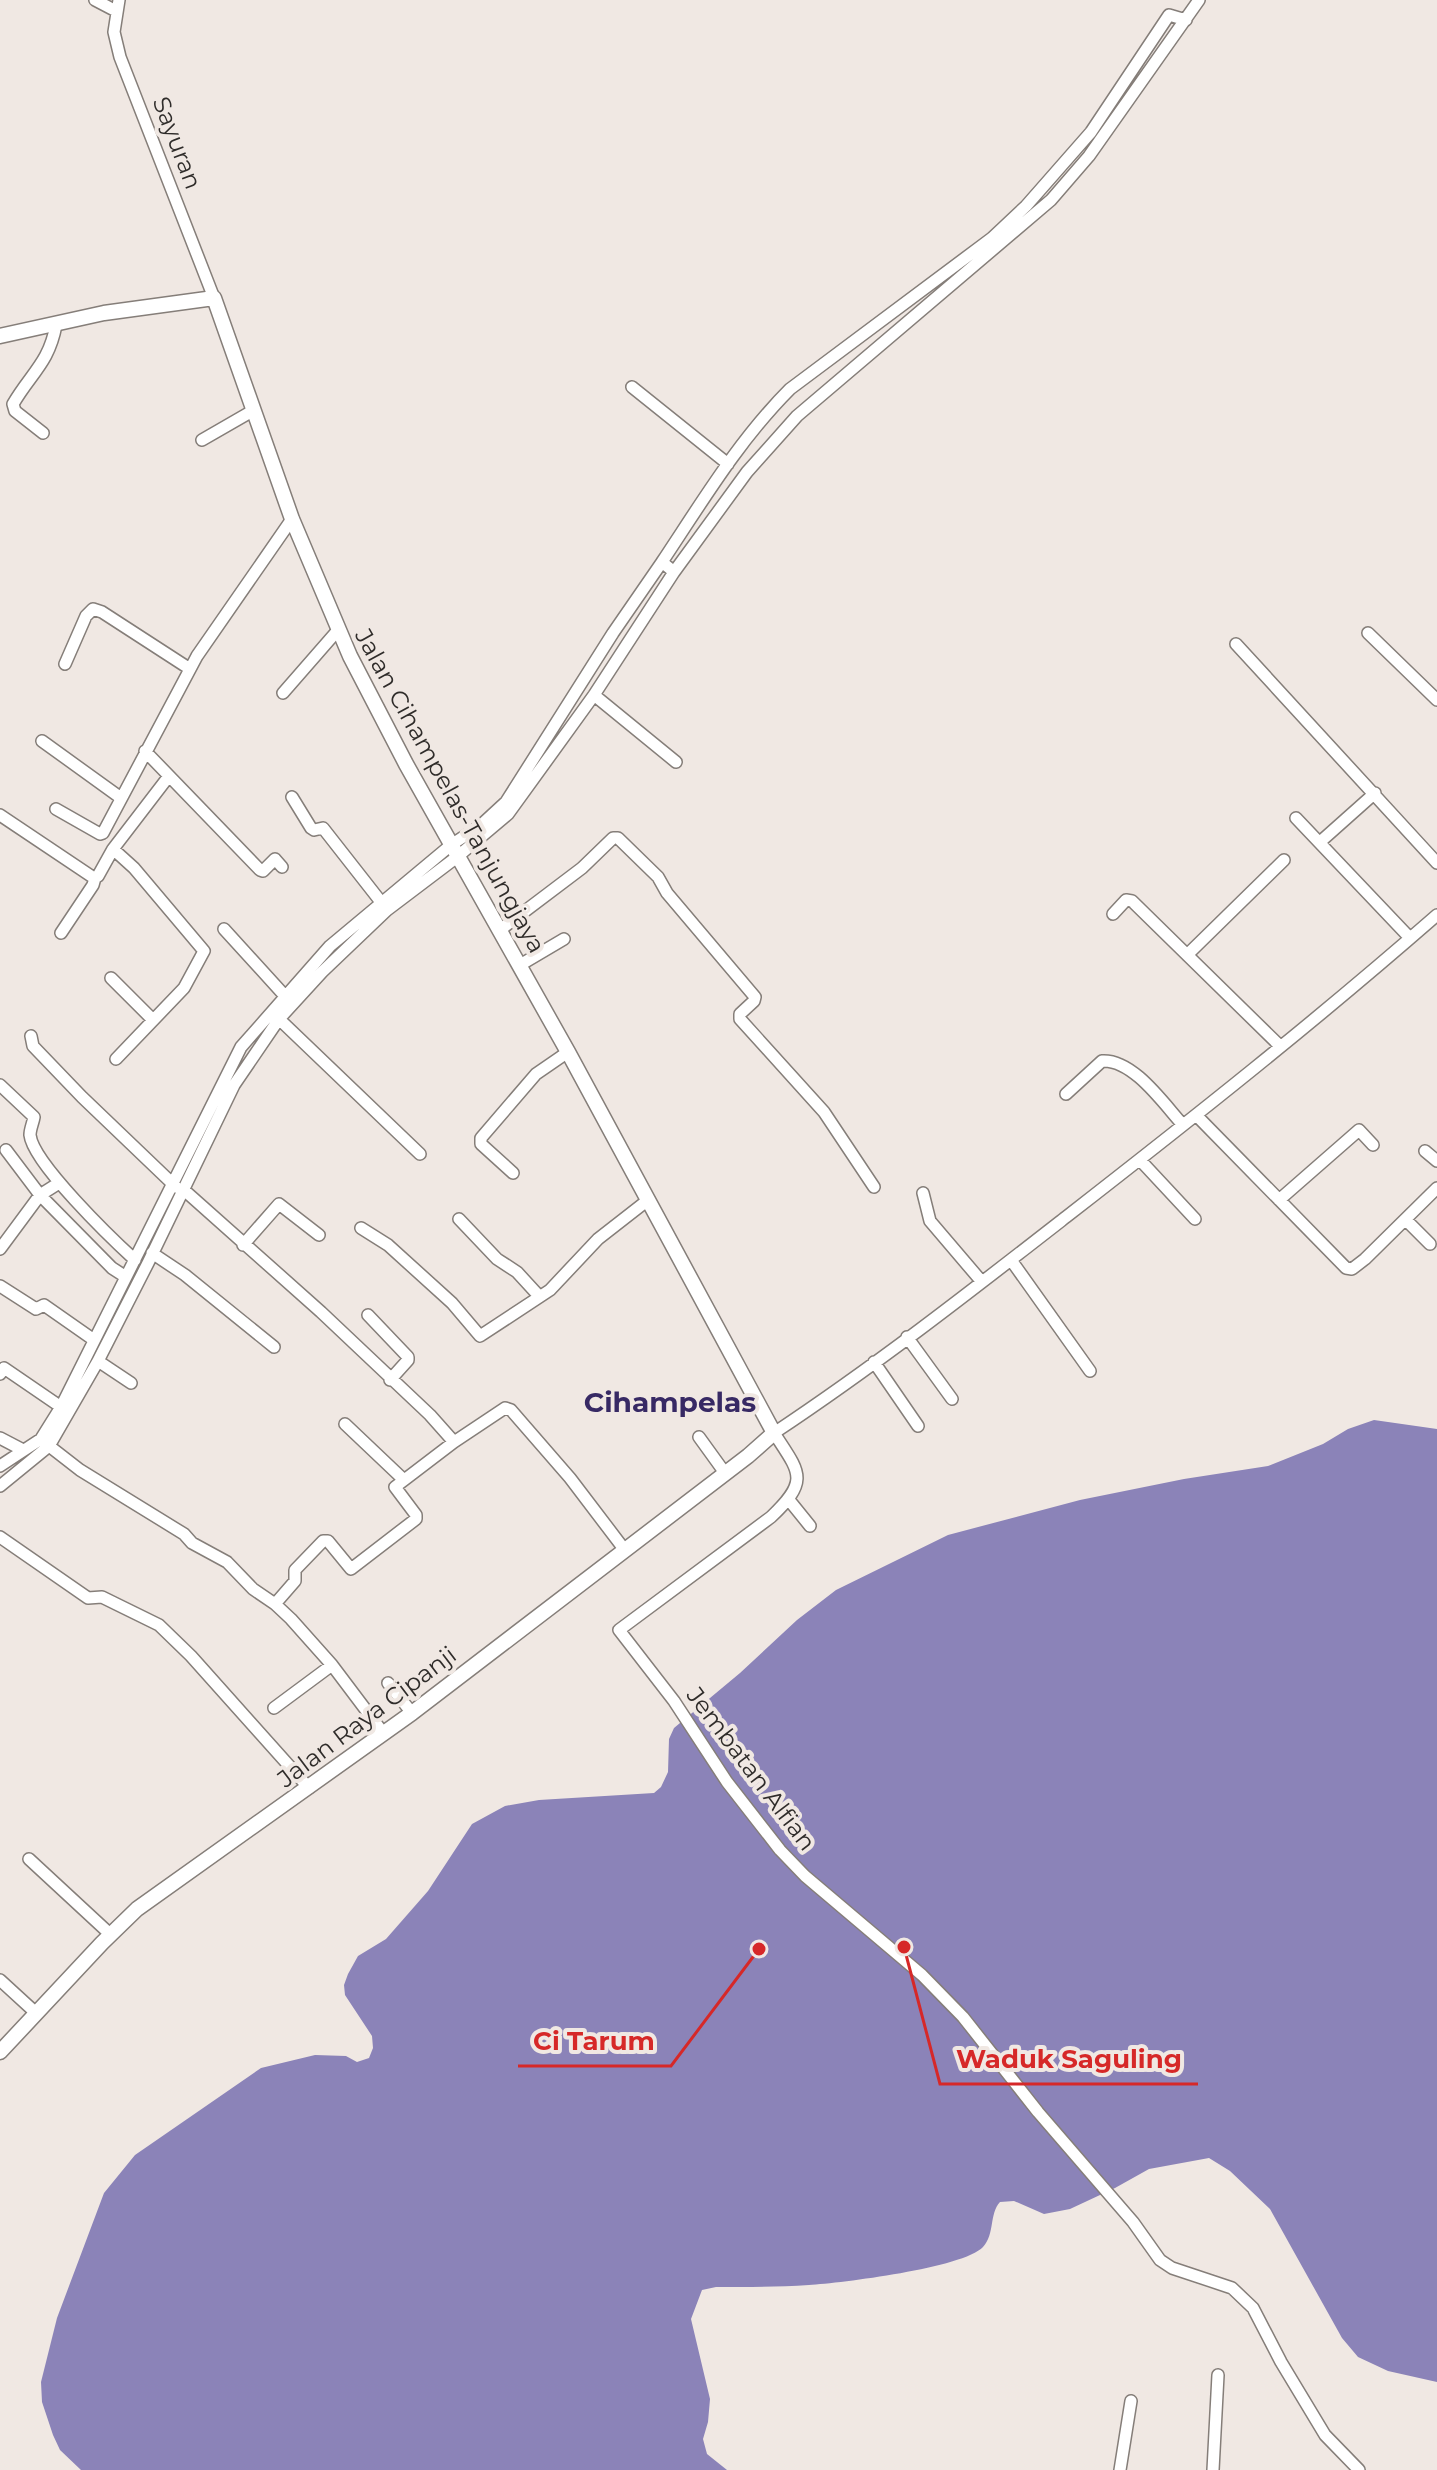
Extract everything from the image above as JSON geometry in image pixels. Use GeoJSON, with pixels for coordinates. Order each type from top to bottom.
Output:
{"type":"FeatureCollection","features":[{"type":"Feature","properties":{"kind":"main road"},"geometry":{"type":"LineString","coordinates":[[0,336],[159,304],[214,298]]}},
{"type":"Feature","properties":{"kind":"main road","name":"Jalan Cihampelas-Tanjungjaya"},"geometry":{"type":"LineString","coordinates":[[214,298],[292,519],[338,630],[379,714],[568,1052],[774,1433]]}},
{"type":"Feature","properties":{"kind":"main road","name":"Jalan Raya Cipanji"},"geometry":{"type":"LineString","coordinates":[[0,2052],[110,1934],[160,1891],[384,1734],[774,1433]]}},
{"type":"Feature","properties":{"kind":"street"},"geometry":{"type":"LineString","coordinates":[[95,0],[118,6]]}},
{"type":"Feature","properties":{"kind":"street"},"geometry":{"type":"LineString","coordinates":[[0,1466],[23,1450],[45,1442],[126,1277],[178,1188],[246,1051],[285,996],[381,902],[508,814],[594,695],[611,653],[668,567],[747,472],[797,416],[1051,200],[1089,156],[1180,17],[1199,0]]}},
{"type":"Feature","properties":{"kind":"street","name":"Sayuran"},"geometry":{"type":"LineString","coordinates":[[118,6],[114,32],[120,57],[214,298]]}},
{"type":"Feature","properties":{"kind":"street"},"geometry":{"type":"LineString","coordinates":[[246,1051],[279,1019],[334,951],[387,910],[506,802],[668,567],[748,434],[790,389],[992,238],[1026,206],[1091,132],[1169,15],[1180,17]]}},
{"type":"Feature","properties":{"kind":"street"},"geometry":{"type":"LineString","coordinates":[[43,433],[13,407],[47,358],[56,325]]}},
{"type":"Feature","properties":{"kind":"street"},"geometry":{"type":"LineString","coordinates":[[632,387],[728,464]]}},
{"type":"Feature","properties":{"kind":"street"},"geometry":{"type":"LineString","coordinates":[[202,440],[254,410]]}},
{"type":"Feature","properties":{"kind":"street"},"geometry":{"type":"LineString","coordinates":[[56,809],[102,835],[190,669],[292,519]]}},
{"type":"Feature","properties":{"kind":"street"},"geometry":{"type":"LineString","coordinates":[[65,664],[86,616],[93,609],[190,669]]}},
{"type":"Feature","properties":{"kind":"street"},"geometry":{"type":"LineString","coordinates":[[283,693],[338,630]]}},
{"type":"Feature","properties":{"kind":"street"},"geometry":{"type":"LineString","coordinates":[[1368,633],[1437,700]]}},
{"type":"Feature","properties":{"kind":"street"},"geometry":{"type":"LineString","coordinates":[[1236,644],[1437,863]]}},
{"type":"Feature","properties":{"kind":"street"},"geometry":{"type":"LineString","coordinates":[[594,695],[676,762]]}},
{"type":"Feature","properties":{"kind":"street"},"geometry":{"type":"LineString","coordinates":[[42,741],[121,798]]}},
{"type":"Feature","properties":{"kind":"street"},"geometry":{"type":"LineString","coordinates":[[145,751],[260,870],[263,871],[275,859],[282,867]]}},
{"type":"Feature","properties":{"kind":"street"},"geometry":{"type":"LineString","coordinates":[[61,933],[113,849],[169,776]]}},
{"type":"Feature","properties":{"kind":"street"},"geometry":{"type":"LineString","coordinates":[[1320,842],[1375,793]]}},
{"type":"Feature","properties":{"kind":"street"},"geometry":{"type":"LineString","coordinates":[[292,797],[311,828],[323,828],[381,902]]}},
{"type":"Feature","properties":{"kind":"street"},"geometry":{"type":"LineString","coordinates":[[0,815],[95,878]]}},
{"type":"Feature","properties":{"kind":"street"},"geometry":{"type":"LineString","coordinates":[[1296,818],[1410,938]]}},
{"type":"Feature","properties":{"kind":"street"},"geometry":{"type":"LineString","coordinates":[[500,930],[582,868],[613,838],[618,838],[658,877],[667,893],[755,997],[740,1014],[740,1019],[824,1112],[874,1187]]}},
{"type":"Feature","properties":{"kind":"street"},"geometry":{"type":"LineString","coordinates":[[113,849],[134,868],[204,951],[192,977],[116,1059]]}},
{"type":"Feature","properties":{"kind":"street"},"geometry":{"type":"LineString","coordinates":[[1187,955],[1284,860]]}},
{"type":"Feature","properties":{"kind":"street"},"geometry":{"type":"LineString","coordinates":[[1113,914],[1126,900],[1130,900],[1280,1046]]}},
{"type":"Feature","properties":{"kind":"street"},"geometry":{"type":"LineString","coordinates":[[810,1526],[789,1500],[798,1472],[774,1433],[982,1282],[1140,1160],[1437,915]]}},
{"type":"Feature","properties":{"kind":"street"},"geometry":{"type":"LineString","coordinates":[[224,929],[285,996]]}},
{"type":"Feature","properties":{"kind":"street"},"geometry":{"type":"LineString","coordinates":[[520,965],[564,939]]}},
{"type":"Feature","properties":{"kind":"street"},"geometry":{"type":"LineString","coordinates":[[111,978],[153,1020]]}},
{"type":"Feature","properties":{"kind":"street"},"geometry":{"type":"LineString","coordinates":[[279,1019],[420,1154]]}},
{"type":"Feature","properties":{"kind":"street"},"geometry":{"type":"LineString","coordinates":[[31,1036],[33,1046],[82,1097],[178,1188],[321,1312],[430,1415],[454,1442]]}},
{"type":"Feature","properties":{"kind":"street"},"geometry":{"type":"LineString","coordinates":[[513,1173],[481,1144],[481,1138],[536,1074],[568,1052]]}},
{"type":"Feature","properties":{"kind":"street"},"geometry":{"type":"LineString","coordinates":[[1066,1094],[1102,1061],[1114,1061],[1132,1070],[1183,1125]]}},
{"type":"Feature","properties":{"kind":"street"},"geometry":{"type":"LineString","coordinates":[[0,1085],[34,1117],[30,1131],[32,1141],[59,1183],[135,1260]]}},
{"type":"Feature","properties":{"kind":"street"},"geometry":{"type":"LineString","coordinates":[[1196,1115],[1348,1269],[1358,1265],[1437,1188]]}},
{"type":"Feature","properties":{"kind":"street"},"geometry":{"type":"LineString","coordinates":[[1279,1200],[1359,1130],[1373,1145]]}},
{"type":"Feature","properties":{"kind":"street"},"geometry":{"type":"LineString","coordinates":[[6,1150],[40,1195],[112,1268],[126,1277]]}},
{"type":"Feature","properties":{"kind":"street"},"geometry":{"type":"LineString","coordinates":[[1425,1151],[1437,1161]]}},
{"type":"Feature","properties":{"kind":"street"},"geometry":{"type":"LineString","coordinates":[[1140,1160],[1195,1219]]}},
{"type":"Feature","properties":{"kind":"street"},"geometry":{"type":"LineString","coordinates":[[0,1249],[40,1195],[59,1183]]}},
{"type":"Feature","properties":{"kind":"street"},"geometry":{"type":"LineString","coordinates":[[1,1483],[45,1442],[98,1361],[152,1253],[178,1188]]}},
{"type":"Feature","properties":{"kind":"street"},"geometry":{"type":"LineString","coordinates":[[923,1193],[933,1225],[982,1282]]}},
{"type":"Feature","properties":{"kind":"street"},"geometry":{"type":"LineString","coordinates":[[361,1228],[388,1245],[452,1303],[480,1336],[550,1290],[598,1239],[648,1200]]}},
{"type":"Feature","properties":{"kind":"street"},"geometry":{"type":"LineString","coordinates":[[243,1245],[279,1204],[319,1235]]}},
{"type":"Feature","properties":{"kind":"street"},"geometry":{"type":"LineString","coordinates":[[459,1219],[497,1259],[517,1272],[539,1296]]}},
{"type":"Feature","properties":{"kind":"street"},"geometry":{"type":"LineString","coordinates":[[1406,1220],[1430,1244]]}},
{"type":"Feature","properties":{"kind":"street"},"geometry":{"type":"LineString","coordinates":[[152,1253],[185,1275],[274,1347]]}},
{"type":"Feature","properties":{"kind":"street"},"geometry":{"type":"LineString","coordinates":[[1011,1260],[1090,1371]]}},
{"type":"Feature","properties":{"kind":"street"},"geometry":{"type":"LineString","coordinates":[[0,1286],[36,1309],[44,1305],[94,1340]]}},
{"type":"Feature","properties":{"kind":"street"},"geometry":{"type":"LineString","coordinates":[[368,1315],[408,1357],[390,1380]]}},
{"type":"Feature","properties":{"kind":"street"},"geometry":{"type":"LineString","coordinates":[[907,1337],[952,1399]]}},
{"type":"Feature","properties":{"kind":"street"},"geometry":{"type":"LineString","coordinates":[[98,1361],[131,1383]]}},
{"type":"Feature","properties":{"kind":"street"},"geometry":{"type":"LineString","coordinates":[[874,1362],[918,1426]]}},
{"type":"Feature","properties":{"kind":"street"},"geometry":{"type":"LineString","coordinates":[[0,1374],[4,1368],[61,1407]]}},
{"type":"Feature","properties":{"kind":"street"},"geometry":{"type":"LineString","coordinates":[[275,1604],[295,1581],[295,1570],[323,1541],[328,1541],[351,1569],[416,1519],[395,1489],[503,1408],[509,1408],[570,1478],[624,1549]]}},
{"type":"Feature","properties":{"kind":"street"},"geometry":{"type":"LineString","coordinates":[[345,1424],[404,1480]]}},
{"type":"Feature","properties":{"kind":"street"},"geometry":{"type":"LineString","coordinates":[[699,1437],[725,1473]]}},
{"type":"Feature","properties":{"kind":"street"},"geometry":{"type":"LineString","coordinates":[[0,1438],[23,1450]]}},
{"type":"Feature","properties":{"kind":"street"},"geometry":{"type":"LineString","coordinates":[[45,1442],[68,1462],[184,1534],[192,1543],[227,1562],[253,1589],[275,1604],[332,1665],[384,1734]]}},
{"type":"Feature","properties":{"kind":"street","name":"Jembatan Alfian"},"geometry":{"type":"LineString","coordinates":[[789,1500],[771,1517],[620,1631],[674,1701],[727,1782],[780,1850],[805,1876],[922,1975],[963,2017],[1165,2265],[1224,2285],[1238,2293],[1253,2308],[1325,2435],[1359,2470]]}},
{"type":"Feature","properties":{"kind":"street"},"geometry":{"type":"LineString","coordinates":[[0,1537],[88,1598],[102,1597],[159,1625],[201,1667],[309,1788]]}},
{"type":"Feature","properties":{"kind":"street"},"geometry":{"type":"LineString","coordinates":[[274,1708],[332,1665]]}},
{"type":"Feature","properties":{"kind":"street"},"geometry":{"type":"LineString","coordinates":[[388,1683],[412,1713]]}},
{"type":"Feature","properties":{"kind":"street"},"geometry":{"type":"LineString","coordinates":[[29,1859],[110,1934]]}},
{"type":"Feature","properties":{"kind":"street"},"geometry":{"type":"LineString","coordinates":[[0,1980],[36,2013]]}},
{"type":"Feature","properties":{"kind":"street"},"geometry":{"type":"LineString","coordinates":[[1213,2470],[1218,2375]]}},
{"type":"Feature","properties":{"kind":"street"},"geometry":{"type":"LineString","coordinates":[[1120,2470],[1131,2401]]}},
{"type":"Feature","properties":{"kind":"shaded area"},"geometry":{"type":"Polygon","coordinates":[[[1374,1420],[1437,1429],[1437,2382],[1388,2371],[1358,2357],[1342,2338],[1270,2209],[1230,2171],[1209,2158],[1149,2169],[1070,2209],[1044,2214],[1014,2201],[1000,2202],[983,2247],[952,2262],[847,2281],[702,2290],[691,2319],[710,2399],[703,2439],[707,2454],[727,2470],[81,2470],[60,2450],[42,2402],[41,2382],[57,2318],[104,2193],[135,2155],[261,2068],[315,2055],[346,2056],[357,2062],[369,2058],[373,2048],[372,2036],[345,1995],[344,1985],[348,1974],[358,1956],[386,1939],[428,1891],[472,1824],[505,1806],[539,1800],[654,1793],[661,1787],[668,1772],[669,1739],[674,1728],[797,1620],[836,1590],[948,1535],[1080,1500],[1268,1466],[1374,1420]]]}},
{"type":"Feature","properties":{"kind":"place","name":"Waduk Saguling"},"geometry":{"type":"Point","coordinates":[904,1947]}},
{"type":"Feature","properties":{"kind":"place","name":"Ci Tarum"},"geometry":{"type":"Point","coordinates":[759,1949]}},
{"type":"Feature","properties":{"kind":"district","name":"Cihampelas"},"geometry":{"type":"Point","coordinates":[670,1402]}}]}
